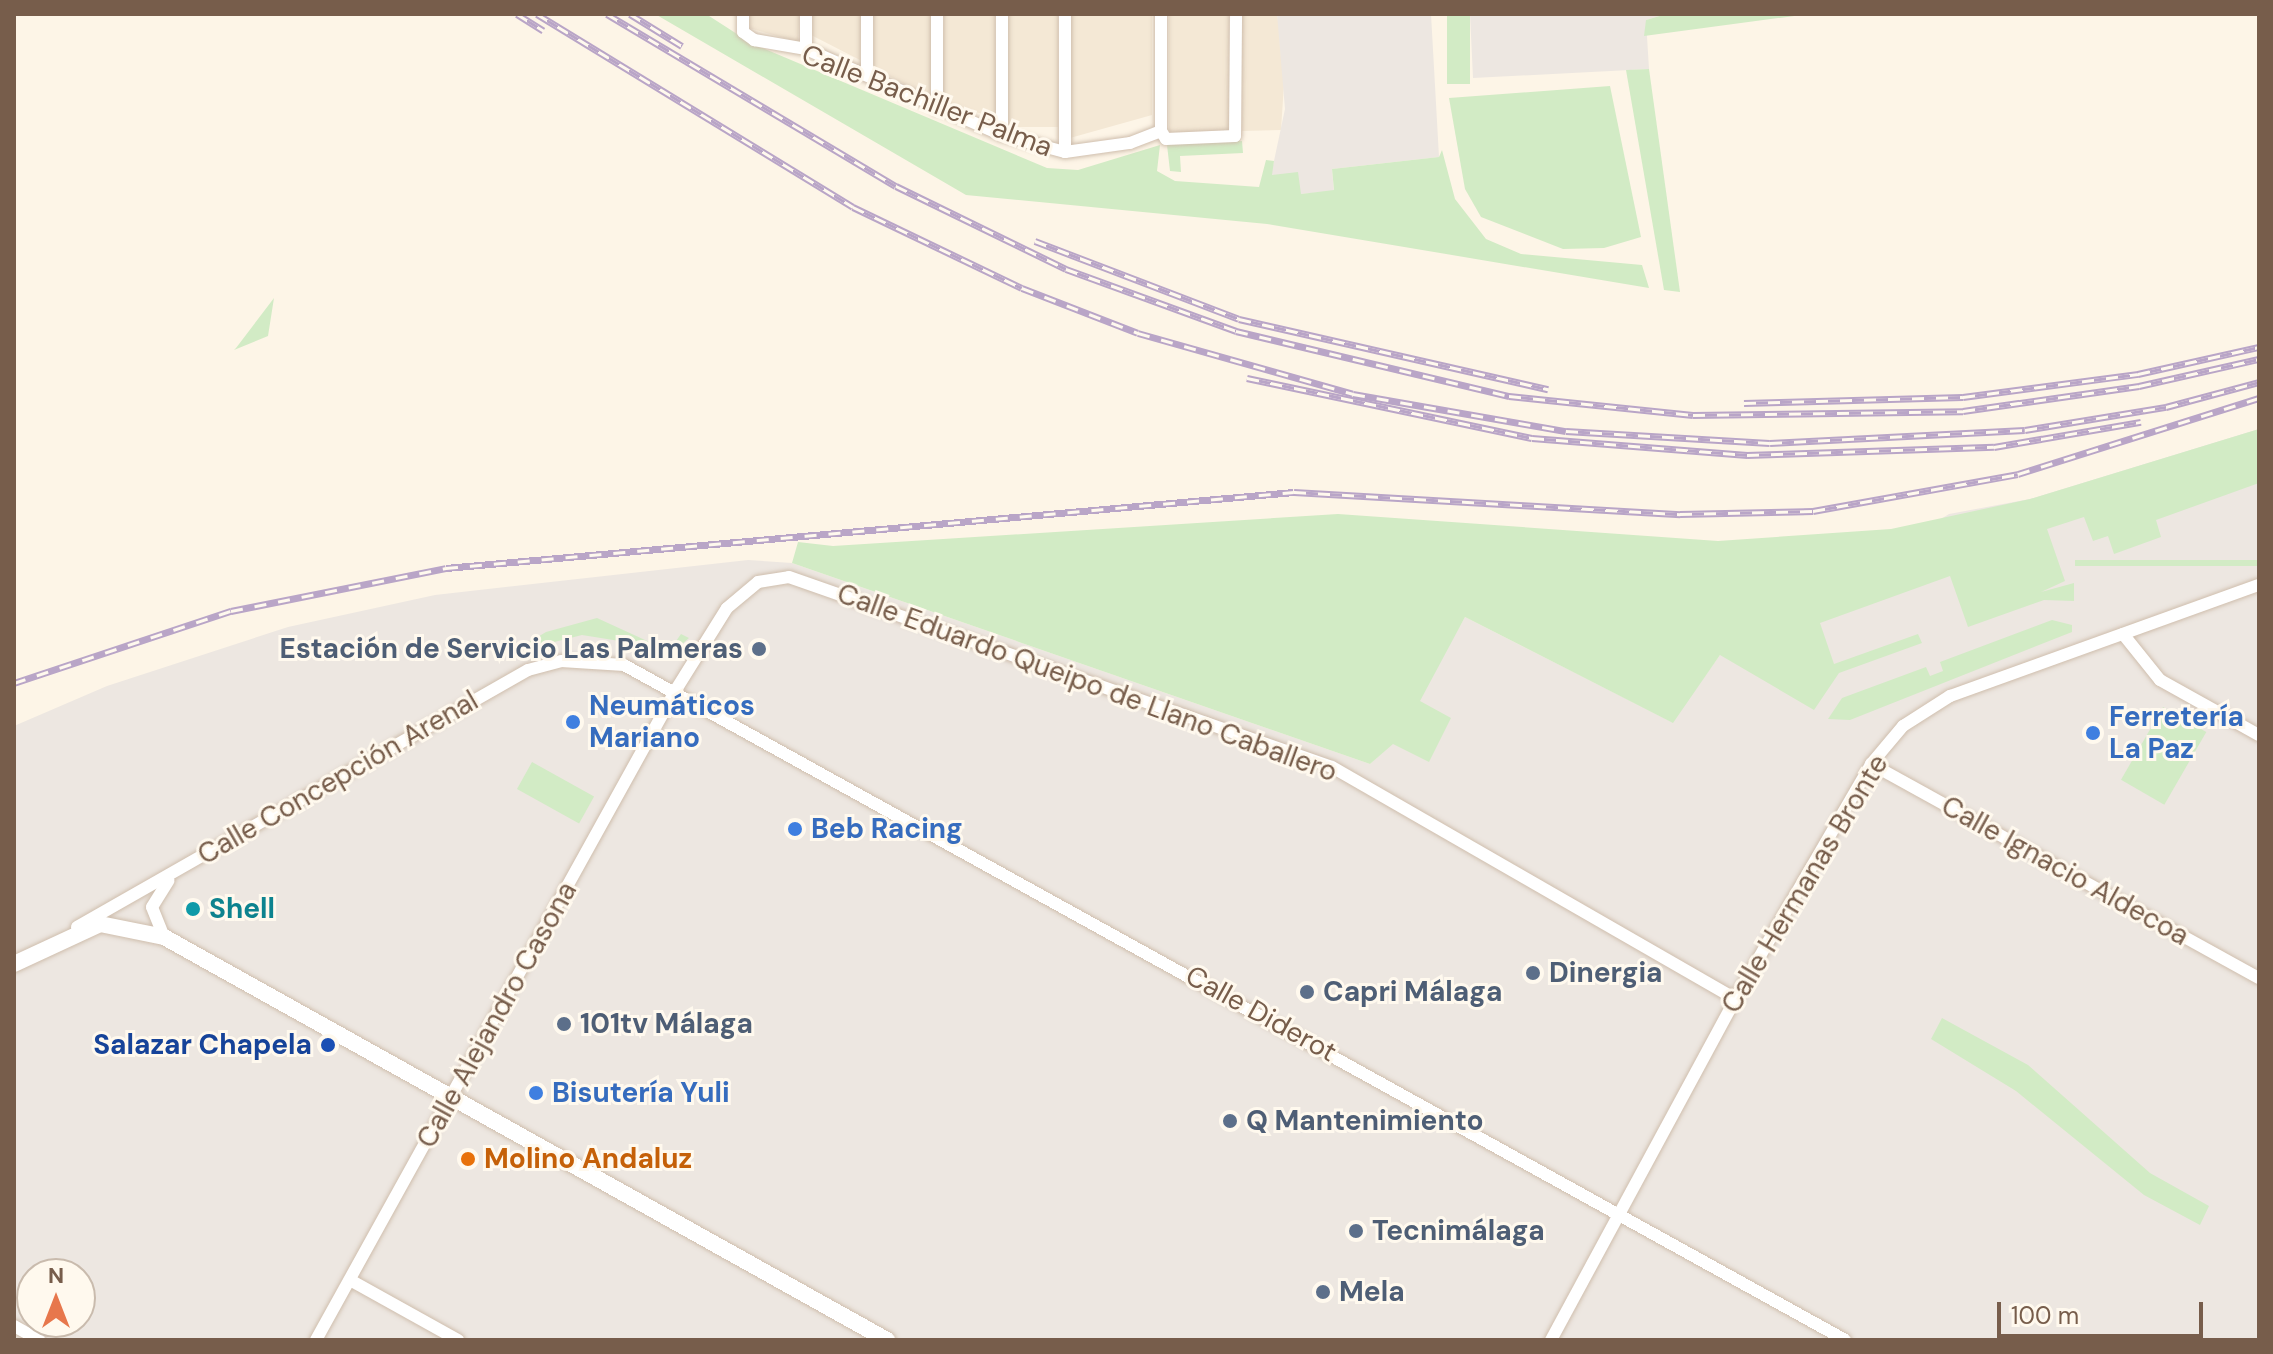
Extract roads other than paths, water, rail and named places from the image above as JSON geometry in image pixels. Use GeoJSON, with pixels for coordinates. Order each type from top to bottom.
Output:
{"type":"FeatureCollection","features":[{"type":"Feature","properties":{"kind":"street","name":"Calle Bachiller Palma"},"geometry":{"type":"LineString","coordinates":[[743,14],[743,32],[806,49],[1002,135],[1065,152],[1130,143],[1161,131]]}},
{"type":"Feature","properties":{"kind":"street"},"geometry":{"type":"LineString","coordinates":[[806,14],[806,49]]}},
{"type":"Feature","properties":{"kind":"street"},"geometry":{"type":"LineString","coordinates":[[867,14],[867,75]]}},
{"type":"Feature","properties":{"kind":"street"},"geometry":{"type":"LineString","coordinates":[[937,14],[937,109]]}},
{"type":"Feature","properties":{"kind":"street"},"geometry":{"type":"LineString","coordinates":[[1002,14],[1002,135]]}},
{"type":"Feature","properties":{"kind":"street"},"geometry":{"type":"LineString","coordinates":[[1065,14],[1065,152]]}},
{"type":"Feature","properties":{"kind":"street"},"geometry":{"type":"LineString","coordinates":[[1161,14],[1161,131],[1166,139],[1235,136],[1236,14]]}},
{"type":"Feature","properties":{"kind":"street","name":"Calle Eduardo Queipo de Llano Caballero"},"geometry":{"type":"LineString","coordinates":[[677,688],[749,586],[789,577],[1332,767],[1735,999]]}},
{"type":"Feature","properties":{"kind":"street","name":"Calle Hermanas Bronte"},"geometry":{"type":"LineString","coordinates":[[1551,1340],[1735,999],[1871,764],[1903,726],[1950,696],[2259,585]]}},
{"type":"Feature","properties":{"kind":"street"},"geometry":{"type":"LineString","coordinates":[[2123,634],[2160,680],[2259,735]]}},
{"type":"Feature","properties":{"kind":"street","name":"Calle Concepción Arenal"},"geometry":{"type":"LineString","coordinates":[[14,964],[528,670],[595,659],[677,688]]}},
{"type":"Feature","properties":{"kind":"street","name":"Calle Alejandro Casona"},"geometry":{"type":"LineString","coordinates":[[316,1340],[677,688]]}},
{"type":"Feature","properties":{"kind":"street","name":"Calle Diderot"},"geometry":{"type":"LineString","coordinates":[[677,688],[1845,1340]]}},
{"type":"Feature","properties":{"kind":"street","name":"Calle Ignacio Aldecoa"},"geometry":{"type":"LineString","coordinates":[[1871,764],[2259,978]]}},
{"type":"Feature","properties":{"kind":"street"},"geometry":{"type":"LineString","coordinates":[[164,937],[152,907],[158,890],[189,863]]}},
{"type":"Feature","properties":{"kind":"street"},"geometry":{"type":"LineString","coordinates":[[64,934],[125,924],[164,937],[887,1340]]}},
{"type":"Feature","properties":{"kind":"street"},"geometry":{"type":"LineString","coordinates":[[350,1280],[458,1340]]}},
{"type":"Feature","properties":{"kind":"street"},"geometry":{"type":"LineString","coordinates":[[14,1326],[39,1340]]}},
{"type":"Feature","properties":{"kind":"railway"},"geometry":{"type":"LineString","coordinates":[[517,14],[543,30]]}},
{"type":"Feature","properties":{"kind":"railway"},"geometry":{"type":"LineString","coordinates":[[537,14],[853,207],[1022,288],[1138,333],[1353,394],[1566,431],[1770,443],[2025,430],[2166,407],[2259,382]]}},
{"type":"Feature","properties":{"kind":"railway"},"geometry":{"type":"LineString","coordinates":[[607,14],[896,186],[1066,269],[1236,331],[1509,396],[1693,415],[1963,411],[2139,386],[2259,359]]}},
{"type":"Feature","properties":{"kind":"railway"},"geometry":{"type":"LineString","coordinates":[[630,14],[682,46]]}},
{"type":"Feature","properties":{"kind":"railway"},"geometry":{"type":"LineString","coordinates":[[1035,241],[1239,319],[1548,389]]}},
{"type":"Feature","properties":{"kind":"railway"},"geometry":{"type":"LineString","coordinates":[[1744,403],[1963,397],[2138,374],[2259,347]]}},
{"type":"Feature","properties":{"kind":"railway"},"geometry":{"type":"LineString","coordinates":[[1247,378],[1532,438],[1747,455],[1994,447],[2141,422]]}},
{"type":"Feature","properties":{"kind":"railway"},"geometry":{"type":"LineString","coordinates":[[14,683],[231,611],[446,568],[1294,492],[1680,514],[1813,511],[2018,474],[2259,398]]}},
{"type":"Feature","properties":{"kind":"place","name":"Estación de Servicio Las Palmeras"},"geometry":{"type":"Point","coordinates":[759,649]}},
{"type":"Feature","properties":{"kind":"place","name":"Neumáticos Mariano"},"geometry":{"type":"Point","coordinates":[573,722]}},
{"type":"Feature","properties":{"kind":"place","name":"Ferretería La Paz"},"geometry":{"type":"Point","coordinates":[2093,733]}},
{"type":"Feature","properties":{"kind":"place","name":"Beb Racing"},"geometry":{"type":"Point","coordinates":[795,829]}},
{"type":"Feature","properties":{"kind":"place","name":"Shell"},"geometry":{"type":"Point","coordinates":[193,909]}},
{"type":"Feature","properties":{"kind":"place","name":"Dinergia"},"geometry":{"type":"Point","coordinates":[1533,973]}},
{"type":"Feature","properties":{"kind":"place","name":"Capri Málaga"},"geometry":{"type":"Point","coordinates":[1307,992]}},
{"type":"Feature","properties":{"kind":"place","name":"101tv Málaga"},"geometry":{"type":"Point","coordinates":[564,1024]}},
{"type":"Feature","properties":{"kind":"place","name":"Salazar Chapela"},"geometry":{"type":"Point","coordinates":[328,1045]}},
{"type":"Feature","properties":{"kind":"place","name":"Bisutería Yuli"},"geometry":{"type":"Point","coordinates":[536,1093]}},
{"type":"Feature","properties":{"kind":"place","name":"Q Mantenimiento"},"geometry":{"type":"Point","coordinates":[1230,1121]}},
{"type":"Feature","properties":{"kind":"place","name":"Molino Andaluz"},"geometry":{"type":"Point","coordinates":[468,1159]}},
{"type":"Feature","properties":{"kind":"place","name":"Tecnimálaga"},"geometry":{"type":"Point","coordinates":[1356,1231]}},
{"type":"Feature","properties":{"kind":"place","name":"Mela"},"geometry":{"type":"Point","coordinates":[1323,1292]}}]}
